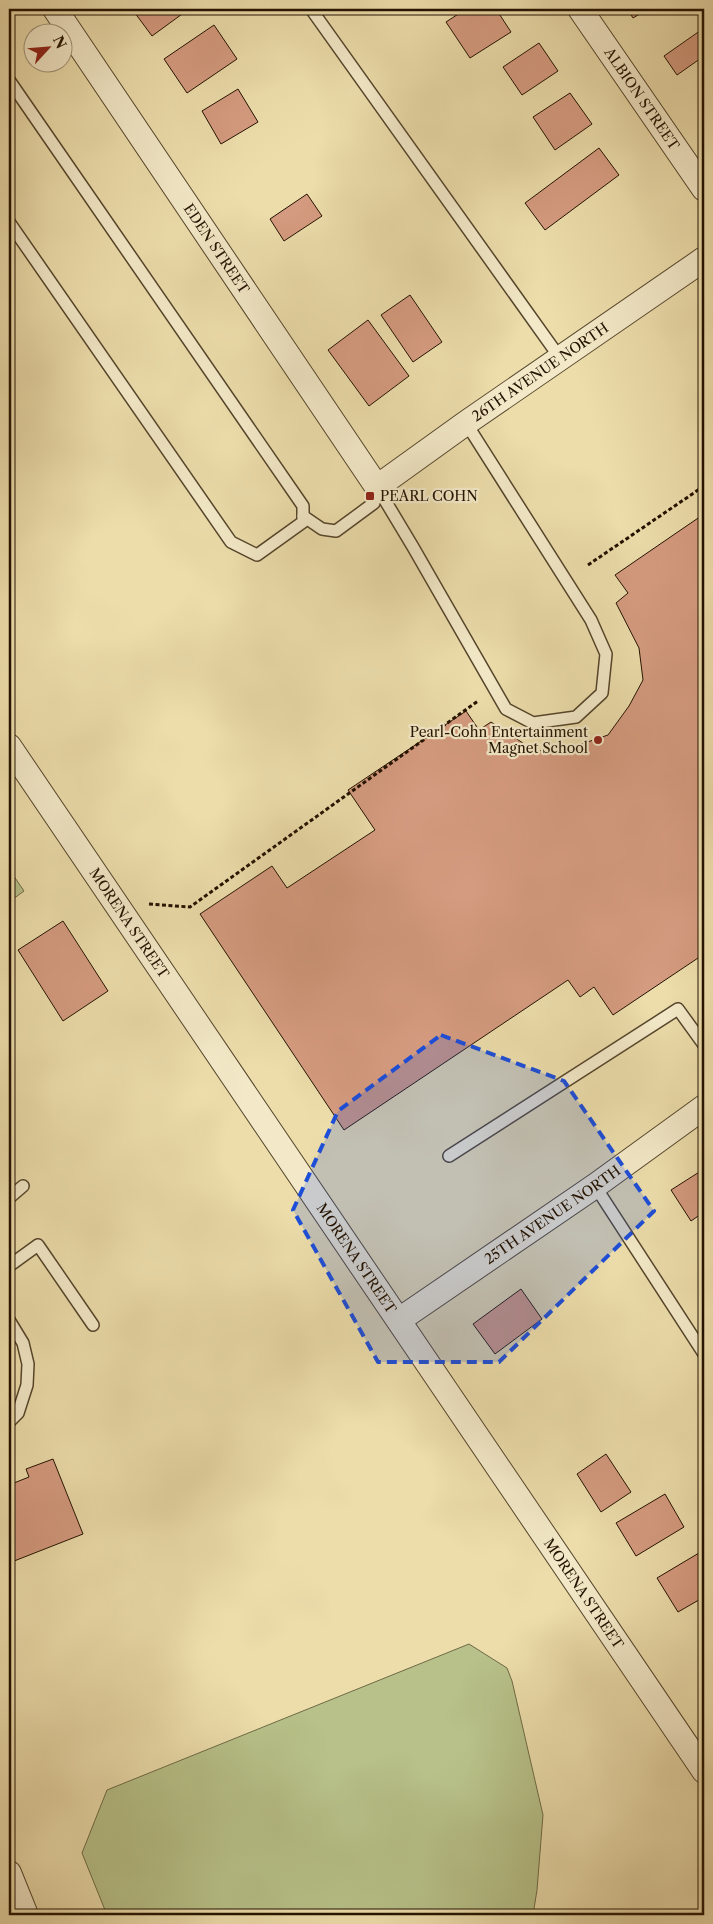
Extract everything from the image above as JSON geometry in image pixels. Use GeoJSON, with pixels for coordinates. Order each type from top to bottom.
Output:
{"type":"FeatureCollection","features":[{"type":"Feature","properties":{"kind":"street","name":"EDEN STREET"},"geometry":{"type":"LineString","coordinates":[[55,9],[377,487]]}},
{"type":"Feature","properties":{"kind":"street","name":"ALBION STREET"},"geometry":{"type":"LineString","coordinates":[[580,9],[704,189]]}},
{"type":"Feature","properties":{"kind":"street","name":"26TH AVENUE NORTH"},"geometry":{"type":"LineString","coordinates":[[377,487],[466,423],[704,259]]}},
{"type":"Feature","properties":{"kind":"street","name":"MORENA STREET"},"geometry":{"type":"LineString","coordinates":[[9,746],[704,1771]]}},
{"type":"Feature","properties":{"kind":"street","name":"25TH AVENUE NORTH"},"geometry":{"type":"LineString","coordinates":[[398,1320],[595,1186],[704,1106]]}},
{"type":"Feature","properties":{"kind":"street"},"geometry":{"type":"LineString","coordinates":[[9,1873],[26,1915]]}},
{"type":"Feature","properties":{"kind":"lane"},"geometry":{"type":"LineString","coordinates":[[311,9],[560,358]]}},
{"type":"Feature","properties":{"kind":"lane"},"geometry":{"type":"LineString","coordinates":[[9,80],[304,506],[303,522],[256,555],[231,542],[9,222]]}},
{"type":"Feature","properties":{"kind":"lane"},"geometry":{"type":"LineString","coordinates":[[377,487],[414,547],[506,708],[533,723],[576,717],[602,693],[606,654],[591,620],[466,423]]}},
{"type":"Feature","properties":{"kind":"lane"},"geometry":{"type":"LineString","coordinates":[[303,516],[322,529],[336,531],[374,503],[377,487]]}},
{"type":"Feature","properties":{"kind":"lane"},"geometry":{"type":"LineString","coordinates":[[449,1156],[678,1009],[704,1045]]}},
{"type":"Feature","properties":{"kind":"lane"},"geometry":{"type":"LineString","coordinates":[[9,1198],[23,1186]]}},
{"type":"Feature","properties":{"kind":"lane"},"geometry":{"type":"LineString","coordinates":[[595,1186],[704,1354]]}},
{"type":"Feature","properties":{"kind":"lane"},"geometry":{"type":"LineString","coordinates":[[9,1266],[38,1245],[93,1324]]}},
{"type":"Feature","properties":{"kind":"lane"},"geometry":{"type":"LineString","coordinates":[[9,1320],[23,1343],[28,1364],[27,1385],[18,1413],[9,1422]]}},
{"type":"Feature","properties":{"kind":"path"},"geometry":{"type":"LineString","coordinates":[[588,565],[704,486]]}},
{"type":"Feature","properties":{"kind":"path"},"geometry":{"type":"LineString","coordinates":[[149,904],[190,907],[478,700]]}},
{"type":"Feature","properties":{"kind":"highlighted area"},"geometry":{"type":"Polygon","coordinates":[[[441,1035],[564,1081],[654,1211],[499,1362],[378,1362],[293,1210],[338,1111],[441,1035]]]}},
{"type":"Feature","properties":{"kind":"green space"},"geometry":{"type":"Polygon","coordinates":[[[9,869],[24,891],[9,902],[9,869]]]}},
{"type":"Feature","properties":{"kind":"green space"},"geometry":{"type":"Polygon","coordinates":[[[469,1644],[507,1668],[512,1681],[543,1815],[533,1915],[107,1915],[82,1853],[107,1790],[469,1644]]]}},
{"type":"Feature","properties":{"kind":"building"},"geometry":{"type":"Polygon","coordinates":[[[132,9],[189,9],[152,36],[132,9]]]}},
{"type":"Feature","properties":{"kind":"building"},"geometry":{"type":"Polygon","coordinates":[[[466,9],[496,9],[511,32],[470,58],[446,22],[466,9]]]}},
{"type":"Feature","properties":{"kind":"building"},"geometry":{"type":"Polygon","coordinates":[[[627,9],[648,9],[633,18],[627,9]]]}},
{"type":"Feature","properties":{"kind":"building"},"geometry":{"type":"Polygon","coordinates":[[[214,25],[237,59],[187,93],[164,59],[214,25]]]}},
{"type":"Feature","properties":{"kind":"building"},"geometry":{"type":"Polygon","coordinates":[[[704,28],[704,56],[677,75],[664,56],[704,28]]]}},
{"type":"Feature","properties":{"kind":"building"},"geometry":{"type":"Polygon","coordinates":[[[539,43],[558,71],[522,95],[503,67],[539,43]]]}},
{"type":"Feature","properties":{"kind":"building"},"geometry":{"type":"Polygon","coordinates":[[[238,89],[258,122],[221,144],[202,111],[238,89]]]}},
{"type":"Feature","properties":{"kind":"building"},"geometry":{"type":"Polygon","coordinates":[[[570,93],[592,124],[555,150],[533,117],[570,93]]]}},
{"type":"Feature","properties":{"kind":"building"},"geometry":{"type":"Polygon","coordinates":[[[599,148],[619,175],[545,230],[525,203],[599,148]]]}},
{"type":"Feature","properties":{"kind":"building"},"geometry":{"type":"Polygon","coordinates":[[[307,194],[322,216],[284,241],[270,219],[307,194]]]}},
{"type":"Feature","properties":{"kind":"building"},"geometry":{"type":"Polygon","coordinates":[[[410,295],[442,342],[413,362],[381,315],[410,295]]]}},
{"type":"Feature","properties":{"kind":"building"},"geometry":{"type":"Polygon","coordinates":[[[368,320],[409,376],[369,406],[328,350],[368,320]]]}},
{"type":"Feature","properties":{"kind":"building"},"geometry":{"type":"Polygon","coordinates":[[[704,514],[704,954],[613,1015],[594,987],[580,997],[568,980],[344,1130],[200,914],[272,866],[287,888],[375,830],[348,790],[466,711],[479,730],[491,722],[535,751],[567,749],[608,735],[629,706],[643,680],[639,648],[616,603],[628,593],[615,575],[704,514]]]}},
{"type":"Feature","properties":{"kind":"building"},"geometry":{"type":"Polygon","coordinates":[[[63,921],[108,991],[63,1021],[18,950],[63,921]]]}},
{"type":"Feature","properties":{"kind":"building"},"geometry":{"type":"Polygon","coordinates":[[[704,1169],[704,1212],[691,1221],[671,1190],[704,1169]]]}},
{"type":"Feature","properties":{"kind":"building"},"geometry":{"type":"Polygon","coordinates":[[[521,1289],[542,1319],[495,1354],[473,1324],[521,1289]]]}},
{"type":"Feature","properties":{"kind":"building"},"geometry":{"type":"Polygon","coordinates":[[[606,1454],[631,1492],[601,1512],[577,1474],[606,1454]]]}},
{"type":"Feature","properties":{"kind":"building"},"geometry":{"type":"Polygon","coordinates":[[[53,1459],[83,1534],[9,1563],[9,1485],[29,1477],[26,1469],[53,1459]]]}},
{"type":"Feature","properties":{"kind":"building"},"geometry":{"type":"Polygon","coordinates":[[[665,1494],[684,1527],[636,1556],[616,1523],[665,1494]]]}},
{"type":"Feature","properties":{"kind":"building"},"geometry":{"type":"Polygon","coordinates":[[[704,1550],[704,1597],[678,1612],[657,1578],[704,1550]]]}},
{"type":"Feature","properties":{"kind":"building"},"geometry":{"type":"Polygon","coordinates":[[[704,1631],[704,1642],[699,1635],[704,1631]]]}},
{"type":"Feature","properties":{"kind":"place","name":"PEARL COHN"},"geometry":{"type":"Point","coordinates":[370,496]}},
{"type":"Feature","properties":{"kind":"place","name":"Pearl-Cohn Entertainment Magnet School"},"geometry":{"type":"Point","coordinates":[598,740]}}]}
